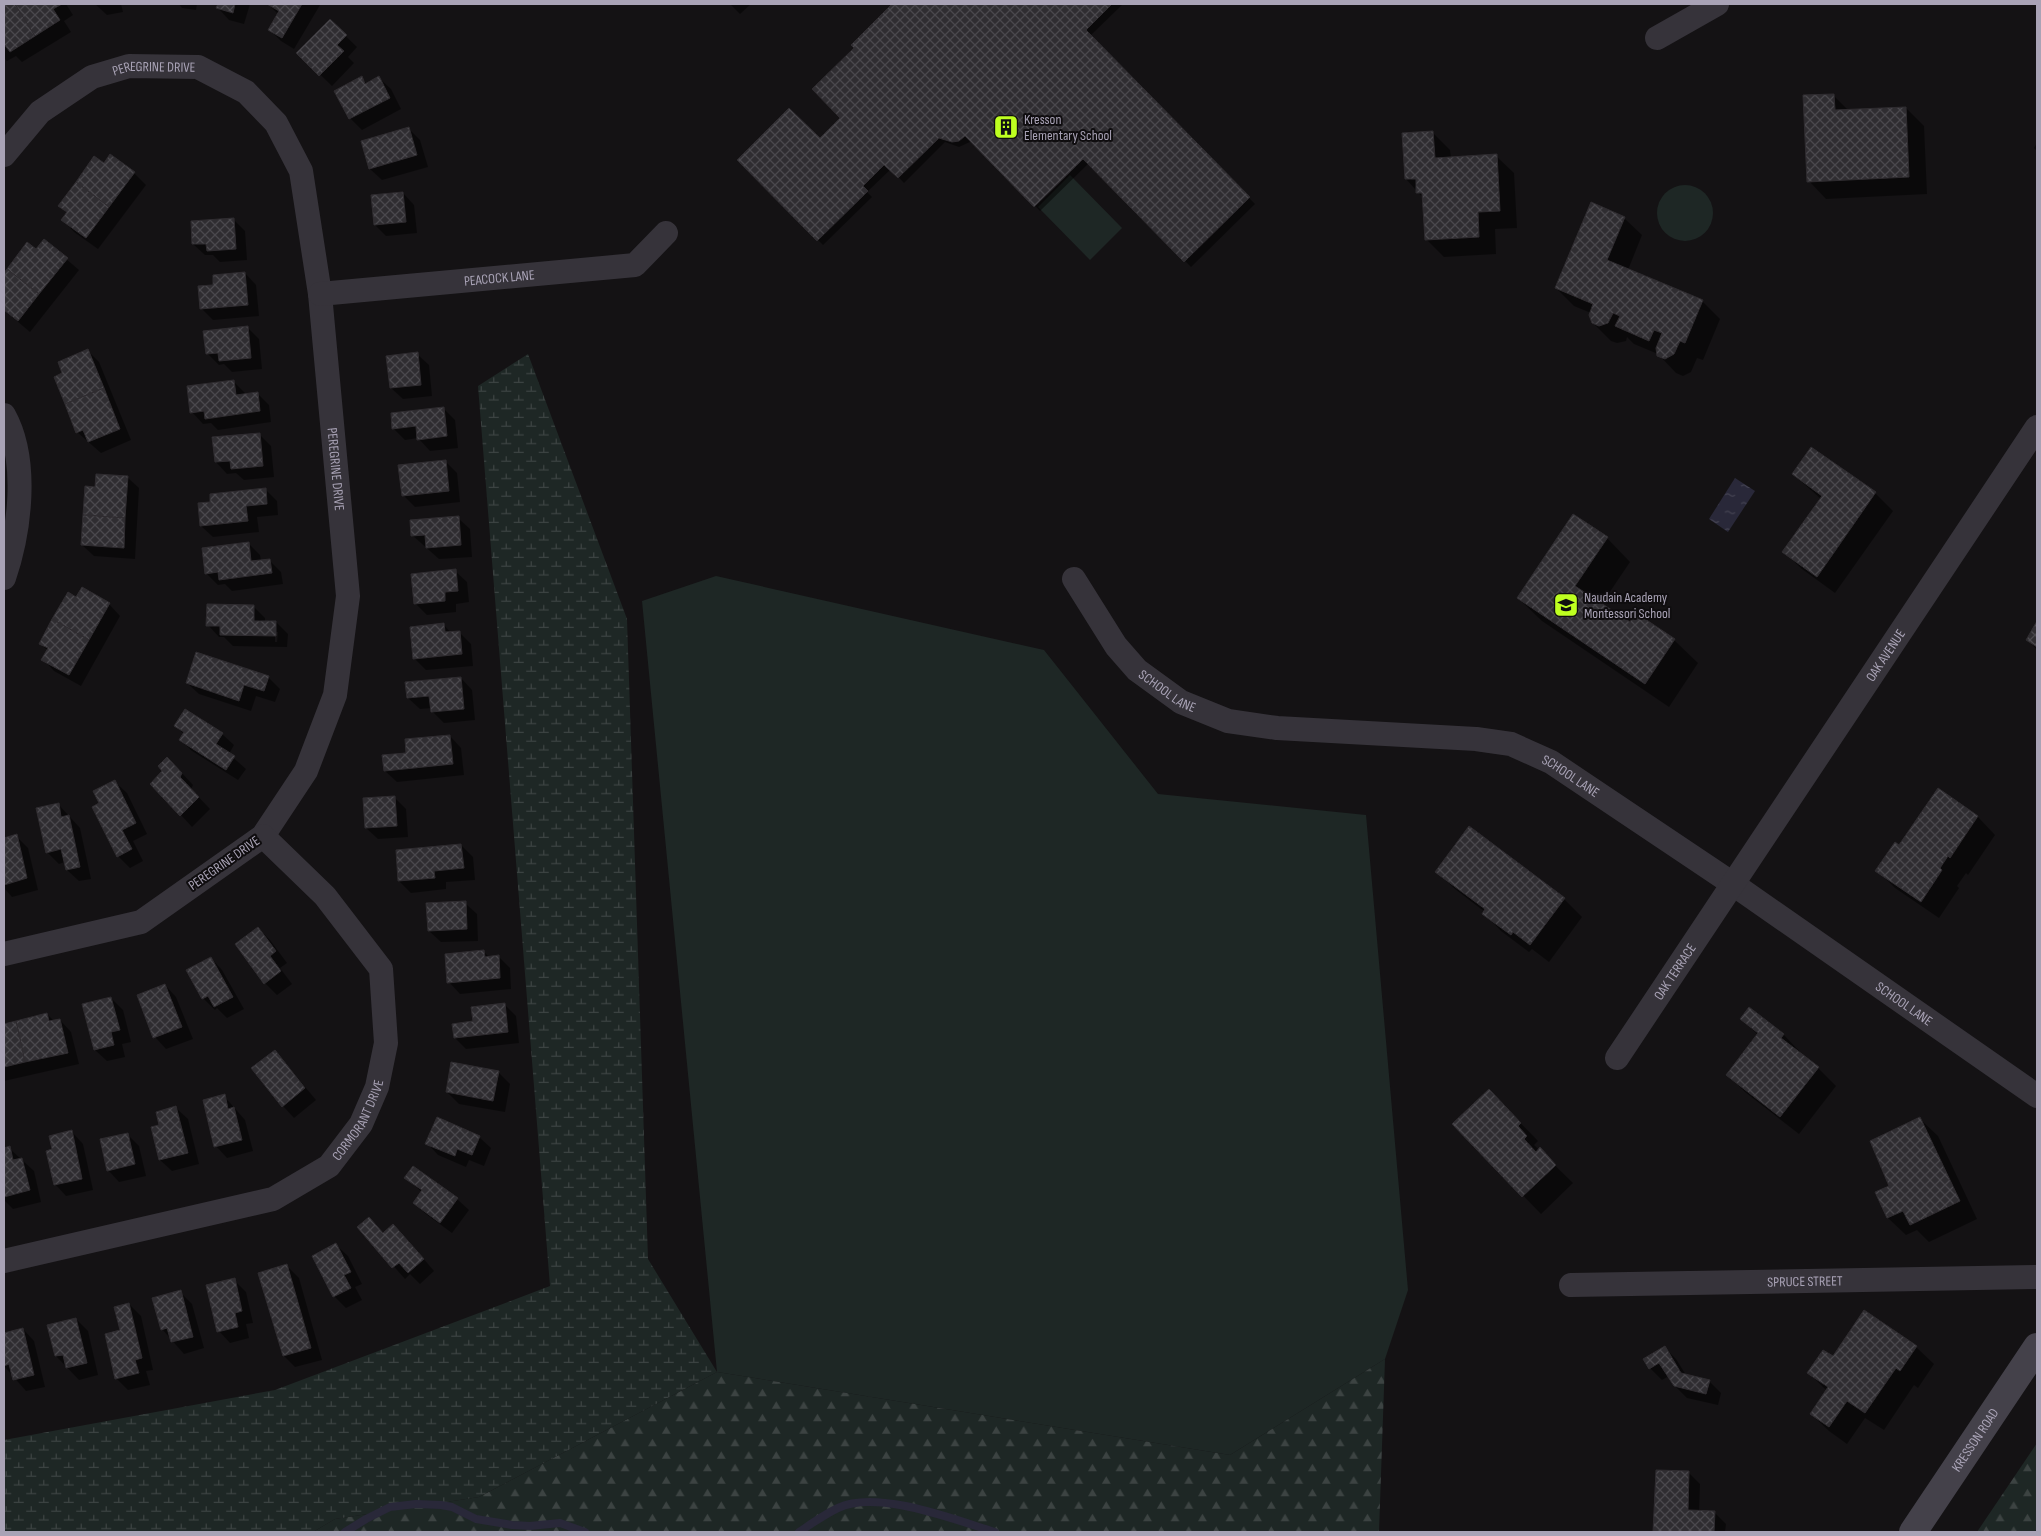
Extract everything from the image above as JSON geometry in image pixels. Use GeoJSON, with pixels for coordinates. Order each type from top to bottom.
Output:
{"type":"FeatureCollection","features":[{"type":"Feature","properties":{"kind":"main road","name":"KRESSON ROAD"},"geometry":{"type":"LineString","coordinates":[[1913,1532],[2037,1347]]}},
{"type":"Feature","properties":{"kind":"street"},"geometry":{"type":"LineString","coordinates":[[1657,38],[1718,4]]}},
{"type":"Feature","properties":{"kind":"street","name":"PEREGRINE DRIVE"},"geometry":{"type":"LineString","coordinates":[[4,155],[40,112],[92,77],[130,66],[198,67],[246,92],[276,123],[301,171],[320,294],[348,596],[335,695],[306,771],[263,836],[141,922],[4,954]]}},
{"type":"Feature","properties":{"kind":"street","name":"PEACOCK LANE"},"geometry":{"type":"LineString","coordinates":[[320,294],[635,265],[666,233]]}},
{"type":"Feature","properties":{"kind":"street"},"geometry":{"type":"LineString","coordinates":[[4,415],[11,429],[19,468],[18,524],[4,578]]}},
{"type":"Feature","properties":{"kind":"street","name":"OAK AVENUE"},"geometry":{"type":"LineString","coordinates":[[1732,884],[2037,427]]}},
{"type":"Feature","properties":{"kind":"street","name":"SCHOOL LANE"},"geometry":{"type":"LineString","coordinates":[[1074,579],[1116,646],[1137,670],[1181,702],[1228,721],[1267,726],[1476,739],[1511,744],[1551,762],[1732,884],[2037,1096]]}},
{"type":"Feature","properties":{"kind":"street","name":"CORMORANT DRIVE"},"geometry":{"type":"LineString","coordinates":[[4,1261],[273,1199],[328,1166],[361,1124],[377,1087],[386,1043],[381,969],[325,896],[263,836]]}},
{"type":"Feature","properties":{"kind":"street","name":"OAK TERRACE"},"geometry":{"type":"LineString","coordinates":[[1617,1058],[1732,884]]}},
{"type":"Feature","properties":{"kind":"street","name":"SPRUCE STREET"},"geometry":{"type":"LineString","coordinates":[[1571,1285],[2037,1277]]}},
{"type":"Feature","properties":{"kind":"green space"},"geometry":{"type":"Polygon","coordinates":[[[1070,175],[1122,228],[1090,260],[1038,207],[1070,175]]]}},
{"type":"Feature","properties":{"kind":"green space"},"geometry":{"type":"Polygon","coordinates":[[[1679,185],[1691,185],[1701,189],[1709,197],[1713,213],[1709,229],[1701,237],[1691,241],[1679,241],[1669,237],[1661,229],[1657,219],[1657,207],[1661,197],[1669,189],[1679,185]]]}},
{"type":"Feature","properties":{"kind":"green space"},"geometry":{"type":"Polygon","coordinates":[[[528,354],[627,619],[648,1259],[717,1372],[479,1497],[335,1519],[313,1532],[4,1532],[4,1440],[275,1390],[550,1286],[478,386],[528,354]]]}},
{"type":"Feature","properties":{"kind":"green space"},"geometry":{"type":"Polygon","coordinates":[[[716,576],[1044,650],[1158,794],[1366,815],[1408,1290],[1385,1359],[1230,1455],[717,1372],[642,601],[716,576]]]}},
{"type":"Feature","properties":{"kind":"green space"},"geometry":{"type":"Polygon","coordinates":[[[1385,1359],[1379,1532],[313,1532],[335,1519],[479,1497],[717,1372],[1230,1455],[1385,1359]]]}},
{"type":"Feature","properties":{"kind":"green space"},"geometry":{"type":"Polygon","coordinates":[[[2037,1443],[2037,1532],[1977,1532],[2037,1443]]]}},
{"type":"Feature","properties":{"kind":"water"},"geometry":{"type":"Polygon","coordinates":[[[1735,478],[1755,491],[1728,532],[1709,519],[1735,478]]]}},
{"type":"Feature","properties":{"kind":"building"},"geometry":{"type":"Polygon","coordinates":[[[4,4],[15,4],[35,36],[10,52],[4,44],[4,4]]]}},
{"type":"Feature","properties":{"kind":"building"},"geometry":{"type":"Polygon","coordinates":[[[15,4],[62,4],[53,9],[60,20],[35,36],[15,4]]]}},
{"type":"Feature","properties":{"kind":"building"},"geometry":{"type":"Polygon","coordinates":[[[218,4],[235,4],[233,13],[216,8],[218,4]]]}},
{"type":"Feature","properties":{"kind":"building"},"geometry":{"type":"Polygon","coordinates":[[[267,4],[302,4],[282,38],[268,30],[279,11],[267,4]]]}},
{"type":"Feature","properties":{"kind":"building","name":"Kresson Elementary School"},"geometry":{"type":"Polygon","coordinates":[[[892,4],[1112,4],[1086,30],[1250,197],[1184,262],[1083,159],[1034,207],[965,136],[959,141],[952,142],[939,138],[898,178],[884,165],[863,186],[868,191],[817,241],[737,160],[789,108],[820,138],[840,118],[812,89],[854,48],[851,45],[892,4]]]}},
{"type":"Feature","properties":{"kind":"building"},"geometry":{"type":"Polygon","coordinates":[[[330,19],[347,35],[337,45],[344,51],[319,76],[296,53],[330,19]]]}},
{"type":"Feature","properties":{"kind":"building"},"geometry":{"type":"Polygon","coordinates":[[[362,76],[365,84],[379,76],[390,98],[349,119],[334,91],[362,76]]]}},
{"type":"Feature","properties":{"kind":"building"},"geometry":{"type":"Polygon","coordinates":[[[1834,94],[1835,110],[1906,107],[1909,177],[1807,182],[1803,95],[1834,94]]]}},
{"type":"Feature","properties":{"kind":"building"},"geometry":{"type":"Polygon","coordinates":[[[409,127],[417,155],[369,169],[361,141],[409,127]]]}},
{"type":"Feature","properties":{"kind":"building"},"geometry":{"type":"Polygon","coordinates":[[[1433,131],[1435,158],[1497,154],[1500,211],[1478,212],[1479,237],[1425,240],[1422,193],[1416,193],[1416,179],[1405,179],[1402,133],[1433,131]]]}},
{"type":"Feature","properties":{"kind":"building"},"geometry":{"type":"Polygon","coordinates":[[[110,154],[135,172],[109,207],[76,182],[94,156],[104,163],[110,154]]]}},
{"type":"Feature","properties":{"kind":"building"},"geometry":{"type":"Polygon","coordinates":[[[76,182],[109,207],[86,238],[61,220],[67,212],[58,206],[76,182]]]}},
{"type":"Feature","properties":{"kind":"building"},"geometry":{"type":"Polygon","coordinates":[[[403,192],[406,222],[374,225],[371,195],[403,192]]]}},
{"type":"Feature","properties":{"kind":"building"},"geometry":{"type":"Polygon","coordinates":[[[1591,202],[1625,217],[1607,260],[1703,300],[1685,343],[1680,341],[1674,354],[1665,359],[1657,356],[1656,348],[1662,333],[1654,330],[1649,341],[1615,326],[1620,316],[1613,313],[1608,323],[1599,326],[1592,323],[1589,315],[1593,304],[1555,288],[1591,202]]]}},
{"type":"Feature","properties":{"kind":"building"},"geometry":{"type":"Polygon","coordinates":[[[234,218],[236,249],[207,251],[206,244],[192,244],[191,221],[234,218]]]}},
{"type":"Feature","properties":{"kind":"building"},"geometry":{"type":"Polygon","coordinates":[[[44,239],[68,258],[39,294],[7,269],[27,242],[36,249],[44,239]]]}},
{"type":"Feature","properties":{"kind":"building"},"geometry":{"type":"Polygon","coordinates":[[[7,269],[39,294],[18,321],[4,310],[4,273],[7,269]]]}},
{"type":"Feature","properties":{"kind":"building"},"geometry":{"type":"Polygon","coordinates":[[[245,272],[248,305],[200,309],[198,286],[213,285],[213,275],[245,272]]]}},
{"type":"Feature","properties":{"kind":"building"},"geometry":{"type":"Polygon","coordinates":[[[248,326],[251,358],[219,361],[218,353],[206,354],[203,331],[248,326]]]}},
{"type":"Feature","properties":{"kind":"building"},"geometry":{"type":"Polygon","coordinates":[[[88,349],[104,388],[65,404],[54,377],[62,373],[58,362],[88,349]]]}},
{"type":"Feature","properties":{"kind":"building"},"geometry":{"type":"Polygon","coordinates":[[[418,352],[421,385],[390,388],[386,356],[418,352]]]}},
{"type":"Feature","properties":{"kind":"building"},"geometry":{"type":"Polygon","coordinates":[[[234,380],[236,395],[258,392],[260,411],[205,419],[204,411],[190,413],[187,386],[234,380]]]}},
{"type":"Feature","properties":{"kind":"building"},"geometry":{"type":"Polygon","coordinates":[[[104,388],[120,429],[88,442],[83,430],[76,433],[65,404],[104,388]]]}},
{"type":"Feature","properties":{"kind":"building"},"geometry":{"type":"Polygon","coordinates":[[[444,407],[447,436],[417,440],[416,426],[392,429],[391,413],[444,407]]]}},
{"type":"Feature","properties":{"kind":"building"},"geometry":{"type":"Polygon","coordinates":[[[260,433],[263,466],[231,469],[230,461],[215,462],[212,437],[260,433]]]}},
{"type":"Feature","properties":{"kind":"building"},"geometry":{"type":"Polygon","coordinates":[[[1811,447],[1876,492],[1817,577],[1782,552],[1822,496],[1792,474],[1811,447]]]}},
{"type":"Feature","properties":{"kind":"building"},"geometry":{"type":"Polygon","coordinates":[[[446,460],[449,491],[402,496],[398,465],[446,460]]]}},
{"type":"Feature","properties":{"kind":"building"},"geometry":{"type":"Polygon","coordinates":[[[96,474],[128,476],[125,518],[83,515],[85,486],[95,487],[96,474]]]}},
{"type":"Feature","properties":{"kind":"building"},"geometry":{"type":"Polygon","coordinates":[[[266,488],[267,504],[246,506],[248,521],[200,526],[198,503],[210,502],[210,494],[266,488]]]}},
{"type":"Feature","properties":{"kind":"building","name":"Naudain Academy Montessori School"},"geometry":{"type":"Polygon","coordinates":[[[1573,514],[1608,537],[1575,586],[1630,622],[1636,613],[1675,639],[1645,684],[1517,598],[1573,514]]]}},
{"type":"Feature","properties":{"kind":"building"},"geometry":{"type":"Polygon","coordinates":[[[83,515],[125,518],[124,548],[81,545],[83,515]]]}},
{"type":"Feature","properties":{"kind":"building"},"geometry":{"type":"Polygon","coordinates":[[[459,516],[461,545],[426,548],[425,535],[411,536],[410,520],[459,516]]]}},
{"type":"Feature","properties":{"kind":"building"},"geometry":{"type":"Polygon","coordinates":[[[249,542],[251,561],[270,559],[272,573],[219,580],[218,572],[205,574],[202,548],[249,542]]]}},
{"type":"Feature","properties":{"kind":"building"},"geometry":{"type":"Polygon","coordinates":[[[456,569],[458,591],[445,592],[445,601],[414,604],[411,574],[456,569]]]}},
{"type":"Feature","properties":{"kind":"building"},"geometry":{"type":"Polygon","coordinates":[[[82,587],[110,603],[89,640],[52,619],[68,592],[76,597],[82,587]]]}},
{"type":"Feature","properties":{"kind":"building"},"geometry":{"type":"Polygon","coordinates":[[[207,604],[254,605],[254,621],[276,621],[276,636],[220,635],[220,626],[206,626],[207,604]]]}},
{"type":"Feature","properties":{"kind":"building"},"geometry":{"type":"Polygon","coordinates":[[[52,619],[89,640],[69,675],[41,660],[48,648],[39,644],[52,619]]]}},
{"type":"Feature","properties":{"kind":"building"},"geometry":{"type":"Polygon","coordinates":[[[2037,621],[2037,647],[2026,640],[2037,621]]]}},
{"type":"Feature","properties":{"kind":"building"},"geometry":{"type":"Polygon","coordinates":[[[444,623],[445,632],[460,631],[462,654],[413,659],[410,627],[444,623]]]}},
{"type":"Feature","properties":{"kind":"building"},"geometry":{"type":"Polygon","coordinates":[[[196,652],[269,676],[264,691],[244,685],[239,701],[186,683],[196,652]]]}},
{"type":"Feature","properties":{"kind":"building"},"geometry":{"type":"Polygon","coordinates":[[[461,677],[464,709],[431,712],[429,696],[407,698],[405,682],[461,677]]]}},
{"type":"Feature","properties":{"kind":"building"},"geometry":{"type":"Polygon","coordinates":[[[185,709],[223,733],[216,744],[235,756],[226,770],[179,740],[184,732],[174,726],[185,709]]]}},
{"type":"Feature","properties":{"kind":"building"},"geometry":{"type":"Polygon","coordinates":[[[450,735],[453,764],[384,771],[382,755],[406,753],[405,739],[450,735]]]}},
{"type":"Feature","properties":{"kind":"building"},"geometry":{"type":"Polygon","coordinates":[[[167,757],[182,773],[180,777],[199,797],[180,816],[150,784],[162,771],[158,766],[167,757]]]}},
{"type":"Feature","properties":{"kind":"building"},"geometry":{"type":"Polygon","coordinates":[[[115,780],[136,823],[122,830],[132,849],[117,857],[92,807],[99,803],[93,791],[115,780]]]}},
{"type":"Feature","properties":{"kind":"building"},"geometry":{"type":"Polygon","coordinates":[[[1938,788],[1978,816],[1950,858],[1948,856],[1940,868],[1942,870],[1921,902],[1875,871],[1895,842],[1899,845],[1938,788]]]}},
{"type":"Feature","properties":{"kind":"building"},"geometry":{"type":"Polygon","coordinates":[[[395,796],[397,826],[365,828],[363,798],[395,796]]]}},
{"type":"Feature","properties":{"kind":"building"},"geometry":{"type":"Polygon","coordinates":[[[59,803],[61,817],[69,815],[80,867],[66,870],[61,849],[46,853],[36,808],[59,803]]]}},
{"type":"Feature","properties":{"kind":"building"},"geometry":{"type":"Polygon","coordinates":[[[1469,826],[1565,898],[1530,945],[1513,932],[1511,935],[1482,914],[1485,909],[1435,872],[1469,826]]]}},
{"type":"Feature","properties":{"kind":"building"},"geometry":{"type":"Polygon","coordinates":[[[17,834],[27,878],[4,885],[4,838],[17,834]]]}},
{"type":"Feature","properties":{"kind":"building"},"geometry":{"type":"Polygon","coordinates":[[[461,844],[464,868],[434,871],[435,878],[398,881],[396,850],[461,844]]]}},
{"type":"Feature","properties":{"kind":"building"},"geometry":{"type":"Polygon","coordinates":[[[466,901],[467,929],[428,931],[426,903],[466,901]]]}},
{"type":"Feature","properties":{"kind":"building"},"geometry":{"type":"Polygon","coordinates":[[[258,927],[276,951],[270,956],[281,971],[264,984],[235,944],[258,927]]]}},
{"type":"Feature","properties":{"kind":"building"},"geometry":{"type":"Polygon","coordinates":[[[484,950],[485,957],[499,955],[500,978],[447,983],[445,954],[484,950]]]}},
{"type":"Feature","properties":{"kind":"building"},"geometry":{"type":"Polygon","coordinates":[[[211,957],[233,997],[214,1007],[208,996],[202,999],[186,970],[211,957]]]}},
{"type":"Feature","properties":{"kind":"building"},"geometry":{"type":"Polygon","coordinates":[[[165,984],[182,1027],[153,1038],[137,995],[165,984]]]}},
{"type":"Feature","properties":{"kind":"building"},"geometry":{"type":"Polygon","coordinates":[[[111,997],[120,1030],[111,1032],[114,1045],[94,1050],[82,1004],[111,997]]]}},
{"type":"Feature","properties":{"kind":"building"},"geometry":{"type":"Polygon","coordinates":[[[505,1003],[508,1032],[454,1038],[452,1024],[473,1021],[471,1007],[505,1003]]]}},
{"type":"Feature","properties":{"kind":"building"},"geometry":{"type":"Polygon","coordinates":[[[1749,1007],[1784,1034],[1781,1038],[1819,1067],[1780,1117],[1726,1075],[1758,1033],[1740,1019],[1749,1007]]]}},
{"type":"Feature","properties":{"kind":"building"},"geometry":{"type":"Polygon","coordinates":[[[47,1013],[49,1021],[60,1019],[68,1053],[25,1062],[16,1021],[47,1013]]]}},
{"type":"Feature","properties":{"kind":"building"},"geometry":{"type":"Polygon","coordinates":[[[16,1021],[25,1062],[4,1067],[4,1024],[16,1021]]]}},
{"type":"Feature","properties":{"kind":"building"},"geometry":{"type":"Polygon","coordinates":[[[275,1050],[305,1088],[282,1107],[251,1068],[275,1050]]]}},
{"type":"Feature","properties":{"kind":"building"},"geometry":{"type":"Polygon","coordinates":[[[451,1062],[499,1071],[493,1101],[446,1092],[451,1062]]]}},
{"type":"Feature","properties":{"kind":"building"},"geometry":{"type":"Polygon","coordinates":[[[1489,1089],[1521,1123],[1518,1126],[1527,1136],[1524,1139],[1536,1152],[1540,1147],[1556,1165],[1522,1197],[1452,1124],[1489,1089]]]}},
{"type":"Feature","properties":{"kind":"building"},"geometry":{"type":"Polygon","coordinates":[[[225,1094],[228,1109],[234,1107],[242,1140],[214,1147],[203,1100],[225,1094]]]}},
{"type":"Feature","properties":{"kind":"building"},"geometry":{"type":"Polygon","coordinates":[[[176,1106],[188,1153],[159,1160],[151,1127],[159,1125],[156,1112],[176,1106]]]}},
{"type":"Feature","properties":{"kind":"building"},"geometry":{"type":"Polygon","coordinates":[[[437,1117],[480,1136],[472,1155],[457,1149],[455,1156],[425,1144],[437,1117]]]}},
{"type":"Feature","properties":{"kind":"building"},"geometry":{"type":"Polygon","coordinates":[[[1920,1117],[1960,1201],[1910,1225],[1903,1211],[1887,1218],[1875,1192],[1889,1186],[1870,1141],[1920,1117]]]}},
{"type":"Feature","properties":{"kind":"building"},"geometry":{"type":"Polygon","coordinates":[[[72,1130],[82,1179],[54,1185],[46,1151],[52,1149],[49,1136],[72,1130]]]}},
{"type":"Feature","properties":{"kind":"building"},"geometry":{"type":"Polygon","coordinates":[[[128,1133],[135,1164],[107,1171],[100,1139],[128,1133]]]}},
{"type":"Feature","properties":{"kind":"building"},"geometry":{"type":"Polygon","coordinates":[[[10,1146],[13,1160],[22,1158],[30,1190],[4,1197],[4,1148],[10,1146]]]}},
{"type":"Feature","properties":{"kind":"building"},"geometry":{"type":"Polygon","coordinates":[[[413,1166],[458,1198],[440,1223],[413,1203],[422,1190],[404,1178],[413,1166]]]}},
{"type":"Feature","properties":{"kind":"building"},"geometry":{"type":"Polygon","coordinates":[[[369,1217],[383,1233],[393,1224],[424,1259],[408,1273],[399,1263],[392,1268],[357,1227],[369,1217]]]}},
{"type":"Feature","properties":{"kind":"building"},"geometry":{"type":"Polygon","coordinates":[[[336,1243],[351,1272],[344,1275],[351,1288],[333,1297],[312,1256],[336,1243]]]}},
{"type":"Feature","properties":{"kind":"building"},"geometry":{"type":"Polygon","coordinates":[[[287,1264],[311,1348],[283,1356],[258,1273],[287,1264]]]}},
{"type":"Feature","properties":{"kind":"building"},"geometry":{"type":"Polygon","coordinates":[[[235,1278],[242,1311],[235,1313],[238,1327],[217,1332],[206,1285],[235,1278]]]}},
{"type":"Feature","properties":{"kind":"building"},"geometry":{"type":"Polygon","coordinates":[[[181,1290],[193,1337],[171,1342],[167,1328],[161,1330],[152,1298],[181,1290]]]}},
{"type":"Feature","properties":{"kind":"building"},"geometry":{"type":"Polygon","coordinates":[[[129,1303],[142,1358],[135,1360],[139,1373],[115,1379],[105,1334],[120,1330],[114,1307],[129,1303]]]}},
{"type":"Feature","properties":{"kind":"building"},"geometry":{"type":"Polygon","coordinates":[[[1864,1310],[1917,1346],[1900,1371],[1896,1368],[1865,1413],[1847,1401],[1829,1427],[1810,1414],[1828,1387],[1807,1373],[1823,1350],[1833,1356],[1864,1310]]]}},
{"type":"Feature","properties":{"kind":"building"},"geometry":{"type":"Polygon","coordinates":[[[76,1318],[87,1363],[66,1368],[63,1355],[55,1356],[47,1325],[76,1318]]]}},
{"type":"Feature","properties":{"kind":"building"},"geometry":{"type":"Polygon","coordinates":[[[23,1328],[34,1375],[13,1380],[9,1364],[4,1366],[4,1333],[23,1328]]]}},
{"type":"Feature","properties":{"kind":"building"},"geometry":{"type":"Polygon","coordinates":[[[1665,1346],[1681,1373],[1710,1380],[1706,1394],[1674,1386],[1659,1363],[1649,1369],[1643,1359],[1665,1346]]]}},
{"type":"Feature","properties":{"kind":"building"},"geometry":{"type":"Polygon","coordinates":[[[1656,1470],[1689,1471],[1688,1510],[1715,1511],[1714,1532],[1653,1532],[1656,1470]]]}},
{"type":"Feature","properties":{"kind":"waterway"},"geometry":{"type":"LineString","coordinates":[[799,1532],[838,1508],[854,1503],[873,1502],[916,1508],[995,1532]]}},
{"type":"Feature","properties":{"kind":"waterway"},"geometry":{"type":"LineString","coordinates":[[345,1532],[390,1507],[416,1504],[452,1507],[476,1519],[512,1525],[530,1526],[560,1523],[585,1532]]}},
{"type":"Feature","properties":{"kind":"place","name":"Kresson Elementary School"},"geometry":{"type":"Point","coordinates":[1006,127]}},
{"type":"Feature","properties":{"kind":"place","name":"Naudain Academy Montessori School"},"geometry":{"type":"Point","coordinates":[1566,605]}}]}
